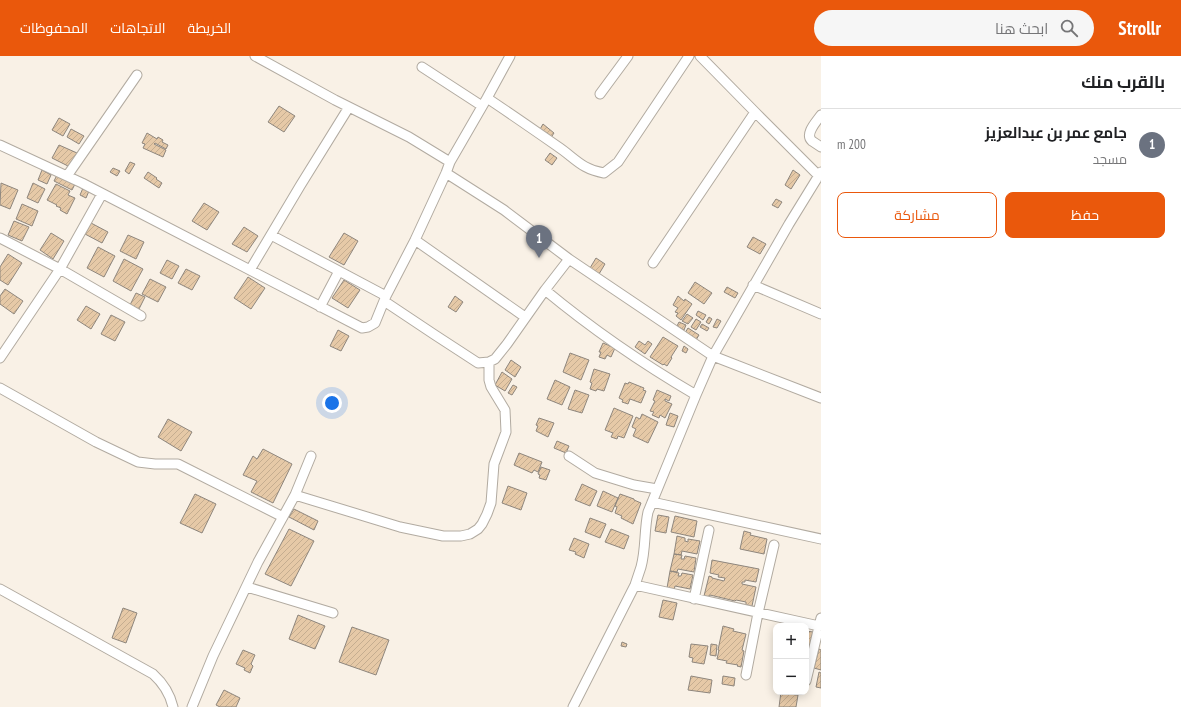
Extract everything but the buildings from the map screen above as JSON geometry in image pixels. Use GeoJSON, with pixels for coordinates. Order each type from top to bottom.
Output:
{"type":"FeatureCollection","features":[{"type":"Feature","properties":{"kind":"street"},"geometry":{"type":"LineString","coordinates":[[255,56],[349,107],[409,137],[450,162]]}},
{"type":"Feature","properties":{"kind":"street"},"geometry":{"type":"LineString","coordinates":[[0,145],[67,176],[159,222],[362,328],[368,328],[375,323],[385,299],[415,240],[450,162],[510,56]]}},
{"type":"Feature","properties":{"kind":"street"},"geometry":{"type":"LineString","coordinates":[[600,94],[628,56]]}},
{"type":"Feature","properties":{"kind":"street"},"geometry":{"type":"LineString","coordinates":[[422,67],[485,102],[560,148],[578,163],[593,171],[604,173],[618,162],[689,56]]}},
{"type":"Feature","properties":{"kind":"street"},"geometry":{"type":"LineString","coordinates":[[572,707],[634,585],[641,567],[646,522],[652,502],[713,356],[753,285],[820,174],[754,112],[700,56]]}},
{"type":"Feature","properties":{"kind":"street"},"geometry":{"type":"LineString","coordinates":[[67,176],[137,74]]}},
{"type":"Feature","properties":{"kind":"street"},"geometry":{"type":"LineString","coordinates":[[250,270],[349,107]]}},
{"type":"Feature","properties":{"kind":"street"},"geometry":{"type":"LineString","coordinates":[[653,263],[754,112]]}},
{"type":"Feature","properties":{"kind":"street"},"geometry":{"type":"LineString","coordinates":[[821,115],[809,133],[812,141],[821,146]]}},
{"type":"Feature","properties":{"kind":"street"},"geometry":{"type":"LineString","coordinates":[[446,173],[504,210],[569,259],[713,356],[821,398]]}},
{"type":"Feature","properties":{"kind":"street"},"geometry":{"type":"LineString","coordinates":[[0,358],[60,269],[102,194]]}},
{"type":"Feature","properties":{"kind":"street"},"geometry":{"type":"LineString","coordinates":[[271,235],[339,271],[385,299],[435,335],[478,363],[489,362],[494,359],[507,344],[569,259]]}},
{"type":"Feature","properties":{"kind":"street"},"geometry":{"type":"LineString","coordinates":[[0,238],[60,269],[141,316]]}},
{"type":"Feature","properties":{"kind":"street"},"geometry":{"type":"LineString","coordinates":[[415,240],[525,318]]}},
{"type":"Feature","properties":{"kind":"street"},"geometry":{"type":"LineString","coordinates":[[320,307],[339,271]]}},
{"type":"Feature","properties":{"kind":"street"},"geometry":{"type":"LineString","coordinates":[[753,285],[821,314]]}},
{"type":"Feature","properties":{"kind":"street"},"geometry":{"type":"LineString","coordinates":[[545,290],[575,315],[658,372],[696,395]]}},
{"type":"Feature","properties":{"kind":"street"},"geometry":{"type":"LineString","coordinates":[[294,495],[400,527],[443,536],[460,536],[470,534],[478,529],[487,514],[491,503],[494,464],[506,432],[505,410],[491,387],[489,380],[489,362]]}},
{"type":"Feature","properties":{"kind":"street"},"geometry":{"type":"LineString","coordinates":[[0,388],[96,442],[138,462],[178,464],[283,517]]}},
{"type":"Feature","properties":{"kind":"street"},"geometry":{"type":"LineString","coordinates":[[192,707],[246,587],[294,495],[311,456]]}},
{"type":"Feature","properties":{"kind":"street"},"geometry":{"type":"LineString","coordinates":[[569,456],[595,473],[634,485],[657,489]]}},
{"type":"Feature","properties":{"kind":"street"},"geometry":{"type":"LineString","coordinates":[[652,502],[821,539]]}},
{"type":"Feature","properties":{"kind":"street"},"geometry":{"type":"LineString","coordinates":[[694,599],[709,530]]}},
{"type":"Feature","properties":{"kind":"street"},"geometry":{"type":"LineString","coordinates":[[746,675],[758,613],[774,545]]}},
{"type":"Feature","properties":{"kind":"street"},"geometry":{"type":"LineString","coordinates":[[634,585],[758,613],[820,622],[809,668]]}},
{"type":"Feature","properties":{"kind":"street"},"geometry":{"type":"LineString","coordinates":[[246,587],[333,613]]}},
{"type":"Feature","properties":{"kind":"street"},"geometry":{"type":"LineString","coordinates":[[0,589],[147,670],[164,685],[173,707]]}},
{"type":"Feature","properties":{"kind":"place","name":"جامع عمر بن عبدالعزيز"},"geometry":{"type":"Point","coordinates":[539,258]}}]}
